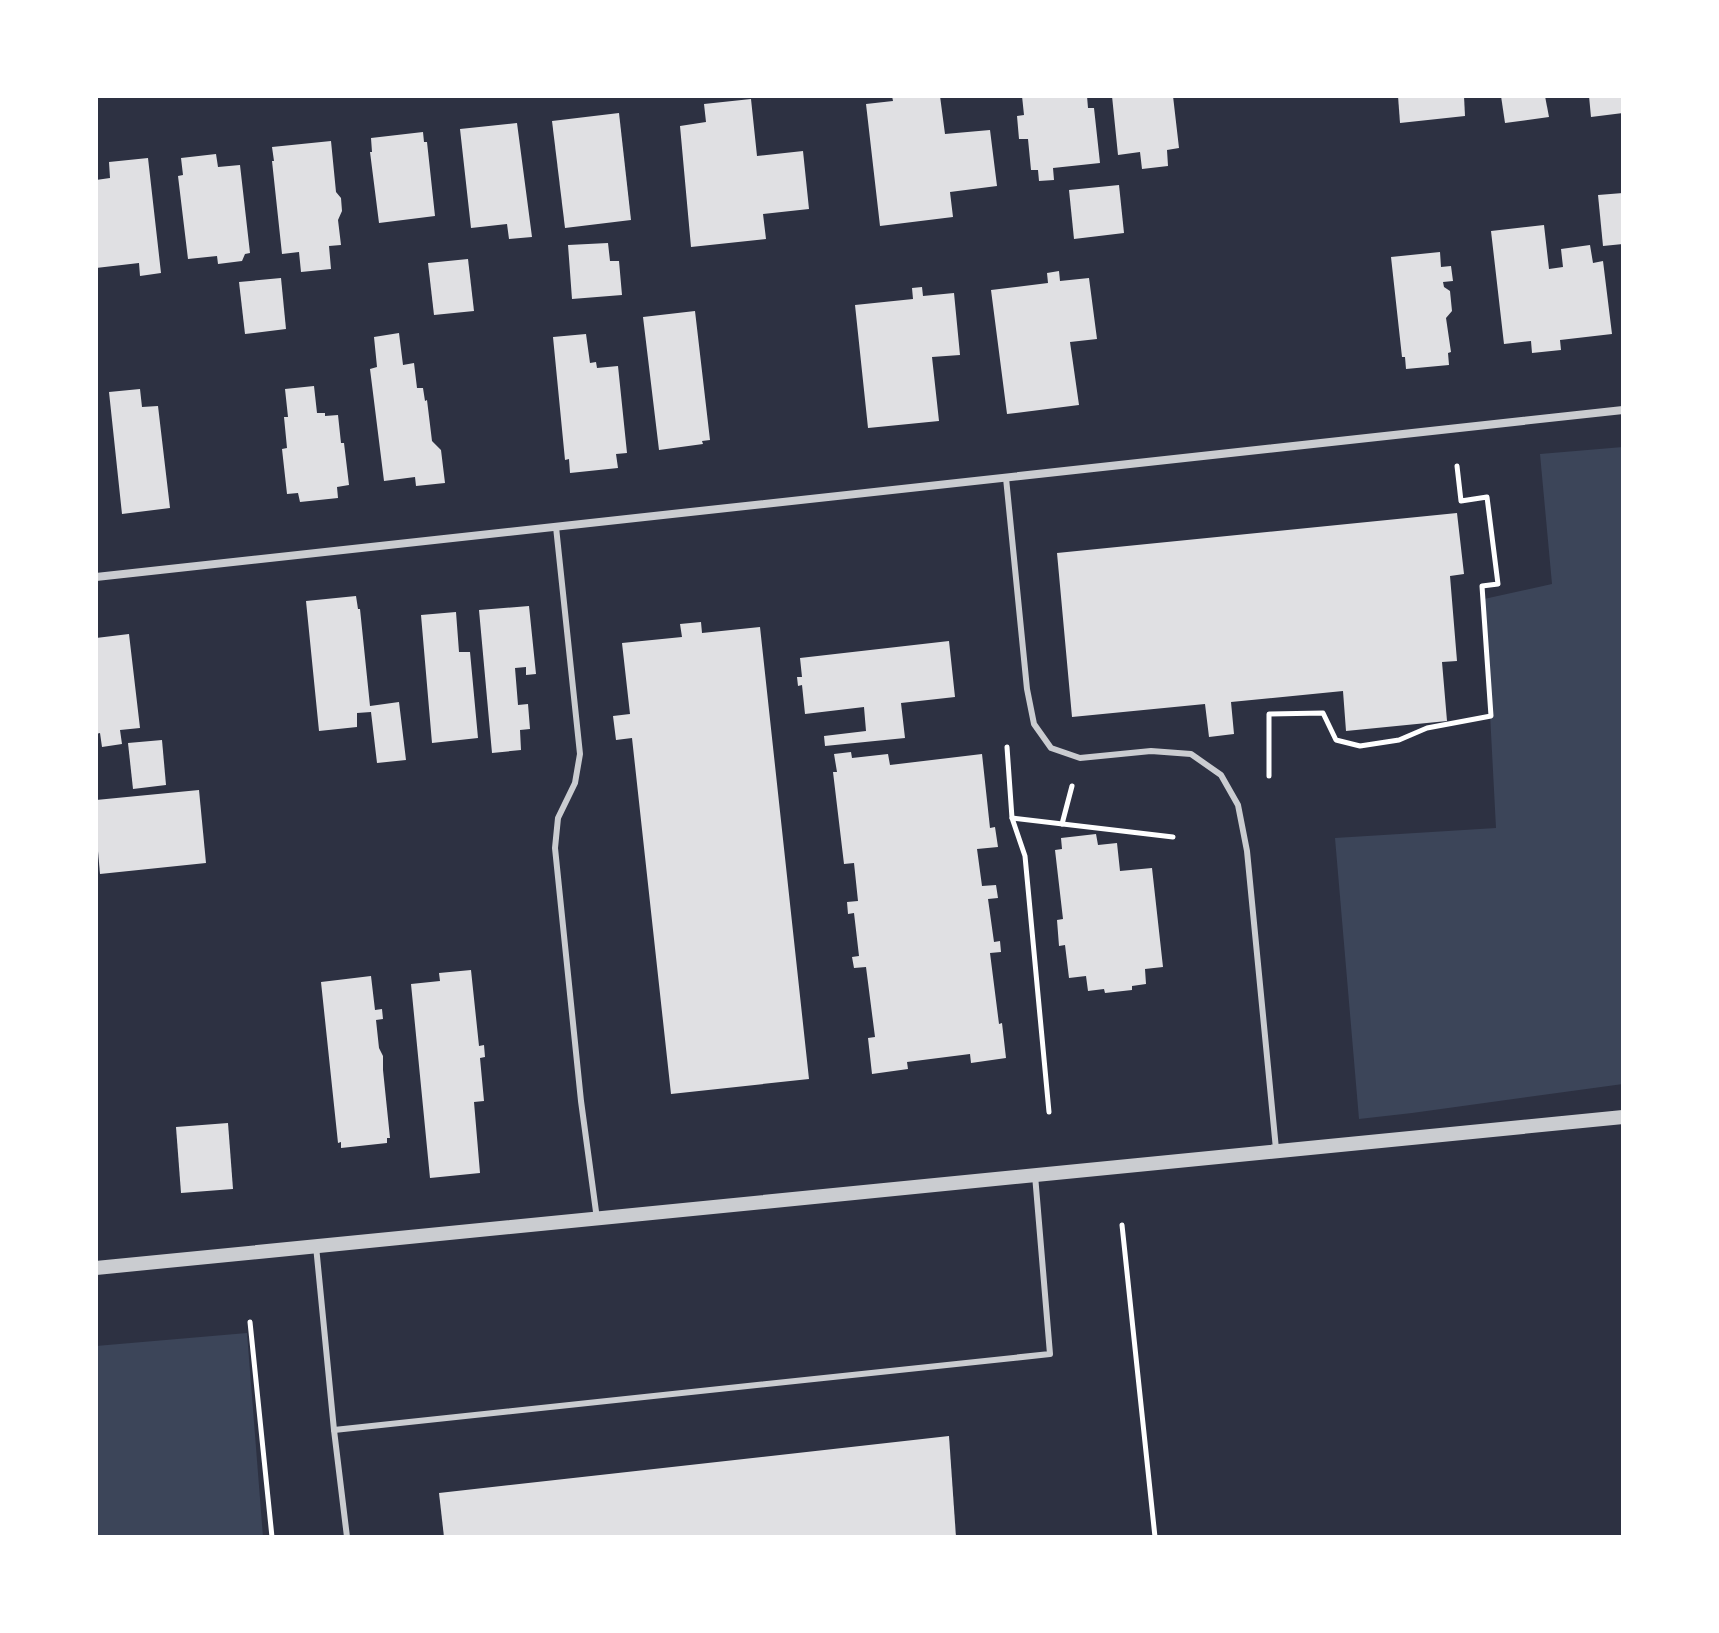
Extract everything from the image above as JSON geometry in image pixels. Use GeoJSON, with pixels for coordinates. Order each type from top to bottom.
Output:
{"type":"FeatureCollection","features":[{"type":"Feature","properties":{"kind":"street"},"geometry":{"type":"LineString","coordinates":[[96,577],[1623,410]]}},
{"type":"Feature","properties":{"kind":"street"},"geometry":{"type":"LineString","coordinates":[[96,1268],[1623,1117]]}},
{"type":"Feature","properties":{"kind":"lane"},"geometry":{"type":"LineString","coordinates":[[1006,478],[1027,689],[1034,724],[1051,748],[1080,758],[1151,751],[1191,754],[1221,775],[1238,805],[1245,837],[1276,1151]]}},
{"type":"Feature","properties":{"kind":"lane"},"geometry":{"type":"LineString","coordinates":[[556,527],[580,754],[575,783],[558,818],[555,848],[581,1101],[597,1219]]}},
{"type":"Feature","properties":{"kind":"lane"},"geometry":{"type":"LineString","coordinates":[[334,1430],[1050,1354],[1035,1175]]}},
{"type":"Feature","properties":{"kind":"lane"},"geometry":{"type":"LineString","coordinates":[[316,1246],[347,1537]]}},
{"type":"Feature","properties":{"kind":"path"},"geometry":{"type":"LineString","coordinates":[[1269,776],[1269,714],[1323,713],[1336,740],[1360,746],[1399,740],[1427,728],[1491,716],[1482,586],[1498,584],[1487,497],[1461,501],[1457,466]]}},
{"type":"Feature","properties":{"kind":"path"},"geometry":{"type":"LineString","coordinates":[[1007,747],[1012,818],[1025,856],[1049,1112]]}},
{"type":"Feature","properties":{"kind":"path"},"geometry":{"type":"LineString","coordinates":[[1062,824],[1074,780]]}},
{"type":"Feature","properties":{"kind":"path"},"geometry":{"type":"LineString","coordinates":[[1012,818],[1173,837]]}},
{"type":"Feature","properties":{"kind":"path"},"geometry":{"type":"LineString","coordinates":[[1122,1225],[1155,1537]]}},
{"type":"Feature","properties":{"kind":"path"},"geometry":{"type":"LineString","coordinates":[[250,1322],[272,1537]]}},
{"type":"Feature","properties":{"kind":"shaded area"},"geometry":{"type":"Polygon","coordinates":[[[1623,447],[1623,1084],[1359,1119],[1335,838],[1496,828],[1484,599],[1552,584],[1540,454],[1623,447]]]}},
{"type":"Feature","properties":{"kind":"shaded area"},"geometry":{"type":"Polygon","coordinates":[[[247,1333],[263,1537],[96,1537],[96,1346],[247,1333]]]}},
{"type":"Feature","properties":{"kind":"building"},"geometry":{"type":"Polygon","coordinates":[[[892,96],[940,96],[945,134],[990,130],[997,186],[950,192],[953,217],[880,226],[866,104],[893,101],[892,96]]]}},
{"type":"Feature","properties":{"kind":"building"},"geometry":{"type":"Polygon","coordinates":[[[1022,96],[1087,96],[1088,108],[1094,108],[1100,163],[1053,168],[1054,180],[1039,181],[1038,170],[1031,170],[1028,139],[1019,139],[1017,116],[1024,115],[1022,96]]]}},
{"type":"Feature","properties":{"kind":"building"},"geometry":{"type":"Polygon","coordinates":[[[1112,96],[1173,96],[1179,148],[1167,150],[1168,166],[1142,169],[1140,152],[1118,155],[1112,96]]]}},
{"type":"Feature","properties":{"kind":"building"},"geometry":{"type":"Polygon","coordinates":[[[1398,96],[1464,96],[1465,116],[1400,123],[1398,96]]]}},
{"type":"Feature","properties":{"kind":"building"},"geometry":{"type":"Polygon","coordinates":[[[1501,96],[1545,96],[1549,117],[1505,123],[1501,96]]]}},
{"type":"Feature","properties":{"kind":"building"},"geometry":{"type":"Polygon","coordinates":[[[1589,96],[1623,96],[1623,113],[1591,117],[1589,96]]]}},
{"type":"Feature","properties":{"kind":"building"},"geometry":{"type":"Polygon","coordinates":[[[751,99],[757,156],[803,151],[809,209],[763,214],[766,239],[691,247],[680,126],[706,122],[704,104],[751,99]]]}},
{"type":"Feature","properties":{"kind":"building"},"geometry":{"type":"Polygon","coordinates":[[[619,113],[631,220],[565,228],[552,121],[619,113]]]}},
{"type":"Feature","properties":{"kind":"building"},"geometry":{"type":"Polygon","coordinates":[[[517,123],[532,237],[509,239],[507,224],[471,228],[460,129],[517,123]]]}},
{"type":"Feature","properties":{"kind":"building"},"geometry":{"type":"Polygon","coordinates":[[[423,132],[424,142],[427,142],[435,216],[379,223],[371,138],[423,132]]]}},
{"type":"Feature","properties":{"kind":"building"},"geometry":{"type":"Polygon","coordinates":[[[331,141],[336,192],[341,198],[342,211],[338,220],[341,245],[329,246],[331,269],[301,272],[299,252],[282,254],[272,147],[331,141]]]}},
{"type":"Feature","properties":{"kind":"building"},"geometry":{"type":"Polygon","coordinates":[[[216,154],[218,167],[240,165],[250,253],[245,254],[242,261],[218,264],[217,256],[188,259],[178,176],[183,175],[181,158],[216,154]]]}},
{"type":"Feature","properties":{"kind":"building"},"geometry":{"type":"Polygon","coordinates":[[[148,158],[161,273],[140,276],[139,263],[96,268],[96,180],[110,178],[109,162],[148,158]]]}},
{"type":"Feature","properties":{"kind":"building"},"geometry":{"type":"Polygon","coordinates":[[[1119,185],[1124,233],[1074,239],[1069,190],[1119,185]]]}},
{"type":"Feature","properties":{"kind":"building"},"geometry":{"type":"Polygon","coordinates":[[[1623,193],[1623,244],[1603,246],[1598,195],[1623,193]]]}},
{"type":"Feature","properties":{"kind":"building"},"geometry":{"type":"Polygon","coordinates":[[[1544,225],[1549,269],[1563,267],[1561,249],[1590,245],[1593,263],[1603,261],[1612,334],[1560,340],[1561,350],[1532,353],[1531,341],[1504,344],[1491,231],[1544,225]]]}},
{"type":"Feature","properties":{"kind":"building"},"geometry":{"type":"Polygon","coordinates":[[[608,243],[610,261],[619,261],[622,295],[572,299],[568,245],[608,243]]]}},
{"type":"Feature","properties":{"kind":"building"},"geometry":{"type":"Polygon","coordinates":[[[1440,252],[1441,267],[1451,266],[1453,281],[1443,282],[1450,291],[1452,311],[1446,318],[1451,352],[1448,353],[1449,365],[1406,369],[1391,257],[1440,252]]]}},
{"type":"Feature","properties":{"kind":"building"},"geometry":{"type":"Polygon","coordinates":[[[468,259],[474,311],[434,315],[428,263],[468,259]]]}},
{"type":"Feature","properties":{"kind":"building"},"geometry":{"type":"Polygon","coordinates":[[[1059,271],[1060,281],[1089,278],[1097,339],[1070,342],[1079,405],[1007,414],[991,290],[1048,283],[1047,273],[1059,271]]]}},
{"type":"Feature","properties":{"kind":"building"},"geometry":{"type":"Polygon","coordinates":[[[281,278],[286,329],[245,334],[239,282],[281,278]]]}},
{"type":"Feature","properties":{"kind":"building"},"geometry":{"type":"Polygon","coordinates":[[[922,287],[923,296],[954,293],[960,355],[932,357],[939,421],[868,428],[855,305],[913,299],[912,288],[922,287]]]}},
{"type":"Feature","properties":{"kind":"building"},"geometry":{"type":"Polygon","coordinates":[[[695,311],[710,440],[702,441],[703,444],[659,450],[643,317],[695,311]]]}},
{"type":"Feature","properties":{"kind":"building"},"geometry":{"type":"Polygon","coordinates":[[[399,333],[403,365],[414,363],[417,388],[423,388],[427,400],[432,441],[441,450],[445,483],[416,486],[415,477],[384,481],[370,369],[377,367],[374,337],[399,333]]]}},
{"type":"Feature","properties":{"kind":"building"},"geometry":{"type":"Polygon","coordinates":[[[586,334],[590,363],[596,362],[597,368],[618,366],[627,453],[616,454],[618,468],[570,473],[569,459],[565,460],[553,337],[586,334]]]}},
{"type":"Feature","properties":{"kind":"building"},"geometry":{"type":"Polygon","coordinates":[[[314,386],[317,413],[338,415],[349,485],[337,487],[338,498],[300,502],[298,493],[287,494],[282,449],[287,448],[285,389],[314,386]]]}},
{"type":"Feature","properties":{"kind":"building"},"geometry":{"type":"Polygon","coordinates":[[[140,389],[142,407],[158,406],[170,508],[122,514],[109,392],[140,389]]]}},
{"type":"Feature","properties":{"kind":"building"},"geometry":{"type":"Polygon","coordinates":[[[1457,513],[1464,574],[1450,576],[1457,661],[1442,662],[1447,721],[1346,731],[1343,691],[1231,702],[1234,734],[1209,737],[1205,704],[1072,717],[1057,553],[1457,513]]]}},
{"type":"Feature","properties":{"kind":"building"},"geometry":{"type":"Polygon","coordinates":[[[356,596],[370,706],[399,702],[406,760],[377,763],[371,712],[357,713],[357,727],[319,731],[306,601],[356,596]]]}},
{"type":"Feature","properties":{"kind":"building"},"geometry":{"type":"Polygon","coordinates":[[[529,606],[536,674],[526,675],[526,667],[515,668],[518,705],[528,704],[530,729],[520,730],[521,750],[492,753],[479,610],[529,606]]]}},
{"type":"Feature","properties":{"kind":"building"},"geometry":{"type":"Polygon","coordinates":[[[456,612],[459,652],[470,652],[478,738],[432,743],[421,615],[456,612]]]}},
{"type":"Feature","properties":{"kind":"building"},"geometry":{"type":"Polygon","coordinates":[[[701,622],[702,633],[760,627],[809,1079],[671,1094],[632,738],[616,740],[613,716],[630,714],[622,643],[682,637],[680,624],[701,622]]]}},
{"type":"Feature","properties":{"kind":"building"},"geometry":{"type":"Polygon","coordinates":[[[129,634],[140,728],[120,730],[122,744],[102,747],[100,733],[96,734],[96,638],[129,634]]]}},
{"type":"Feature","properties":{"kind":"building"},"geometry":{"type":"Polygon","coordinates":[[[949,641],[955,697],[901,703],[905,738],[825,746],[824,736],[866,731],[864,707],[805,714],[802,685],[798,686],[797,677],[802,677],[800,658],[949,641]]]}},
{"type":"Feature","properties":{"kind":"building"},"geometry":{"type":"Polygon","coordinates":[[[162,740],[166,785],[133,789],[128,743],[162,740]]]}},
{"type":"Feature","properties":{"kind":"building"},"geometry":{"type":"Polygon","coordinates":[[[851,752],[852,758],[888,754],[890,765],[982,754],[990,828],[995,827],[998,847],[977,849],[982,886],[996,885],[998,898],[988,899],[994,942],[1000,941],[1001,952],[990,953],[1006,1058],[971,1063],[970,1054],[907,1062],[908,1069],[872,1074],[868,1038],[875,1037],[866,967],[854,968],[852,957],[859,956],[854,913],[848,914],[847,902],[858,901],[854,863],[844,864],[833,772],[837,772],[834,754],[851,752]]]}},
{"type":"Feature","properties":{"kind":"building"},"geometry":{"type":"Polygon","coordinates":[[[199,790],[206,863],[100,874],[96,800],[199,790]]]}},
{"type":"Feature","properties":{"kind":"building"},"geometry":{"type":"Polygon","coordinates":[[[1096,834],[1098,845],[1117,843],[1120,871],[1152,868],[1163,967],[1145,969],[1146,984],[1132,986],[1132,990],[1088,991],[1086,976],[1069,978],[1065,945],[1059,946],[1057,920],[1063,919],[1055,850],[1062,849],[1061,838],[1096,834]]]}},
{"type":"Feature","properties":{"kind":"building"},"geometry":{"type":"Polygon","coordinates":[[[471,970],[479,1046],[484,1045],[485,1057],[480,1058],[484,1101],[474,1102],[480,1173],[430,1178],[411,984],[440,981],[439,973],[471,970]]]}},
{"type":"Feature","properties":{"kind":"building"},"geometry":{"type":"Polygon","coordinates":[[[371,976],[375,1010],[382,1009],[383,1019],[376,1020],[383,1056],[390,1138],[387,1138],[387,1143],[341,1148],[321,982],[371,976]]]}},
{"type":"Feature","properties":{"kind":"building"},"geometry":{"type":"Polygon","coordinates":[[[228,1123],[233,1189],[181,1193],[176,1127],[228,1123]]]}},
{"type":"Feature","properties":{"kind":"building"},"geometry":{"type":"Polygon","coordinates":[[[949,1436],[956,1537],[444,1537],[439,1493],[949,1436]]]}}]}
